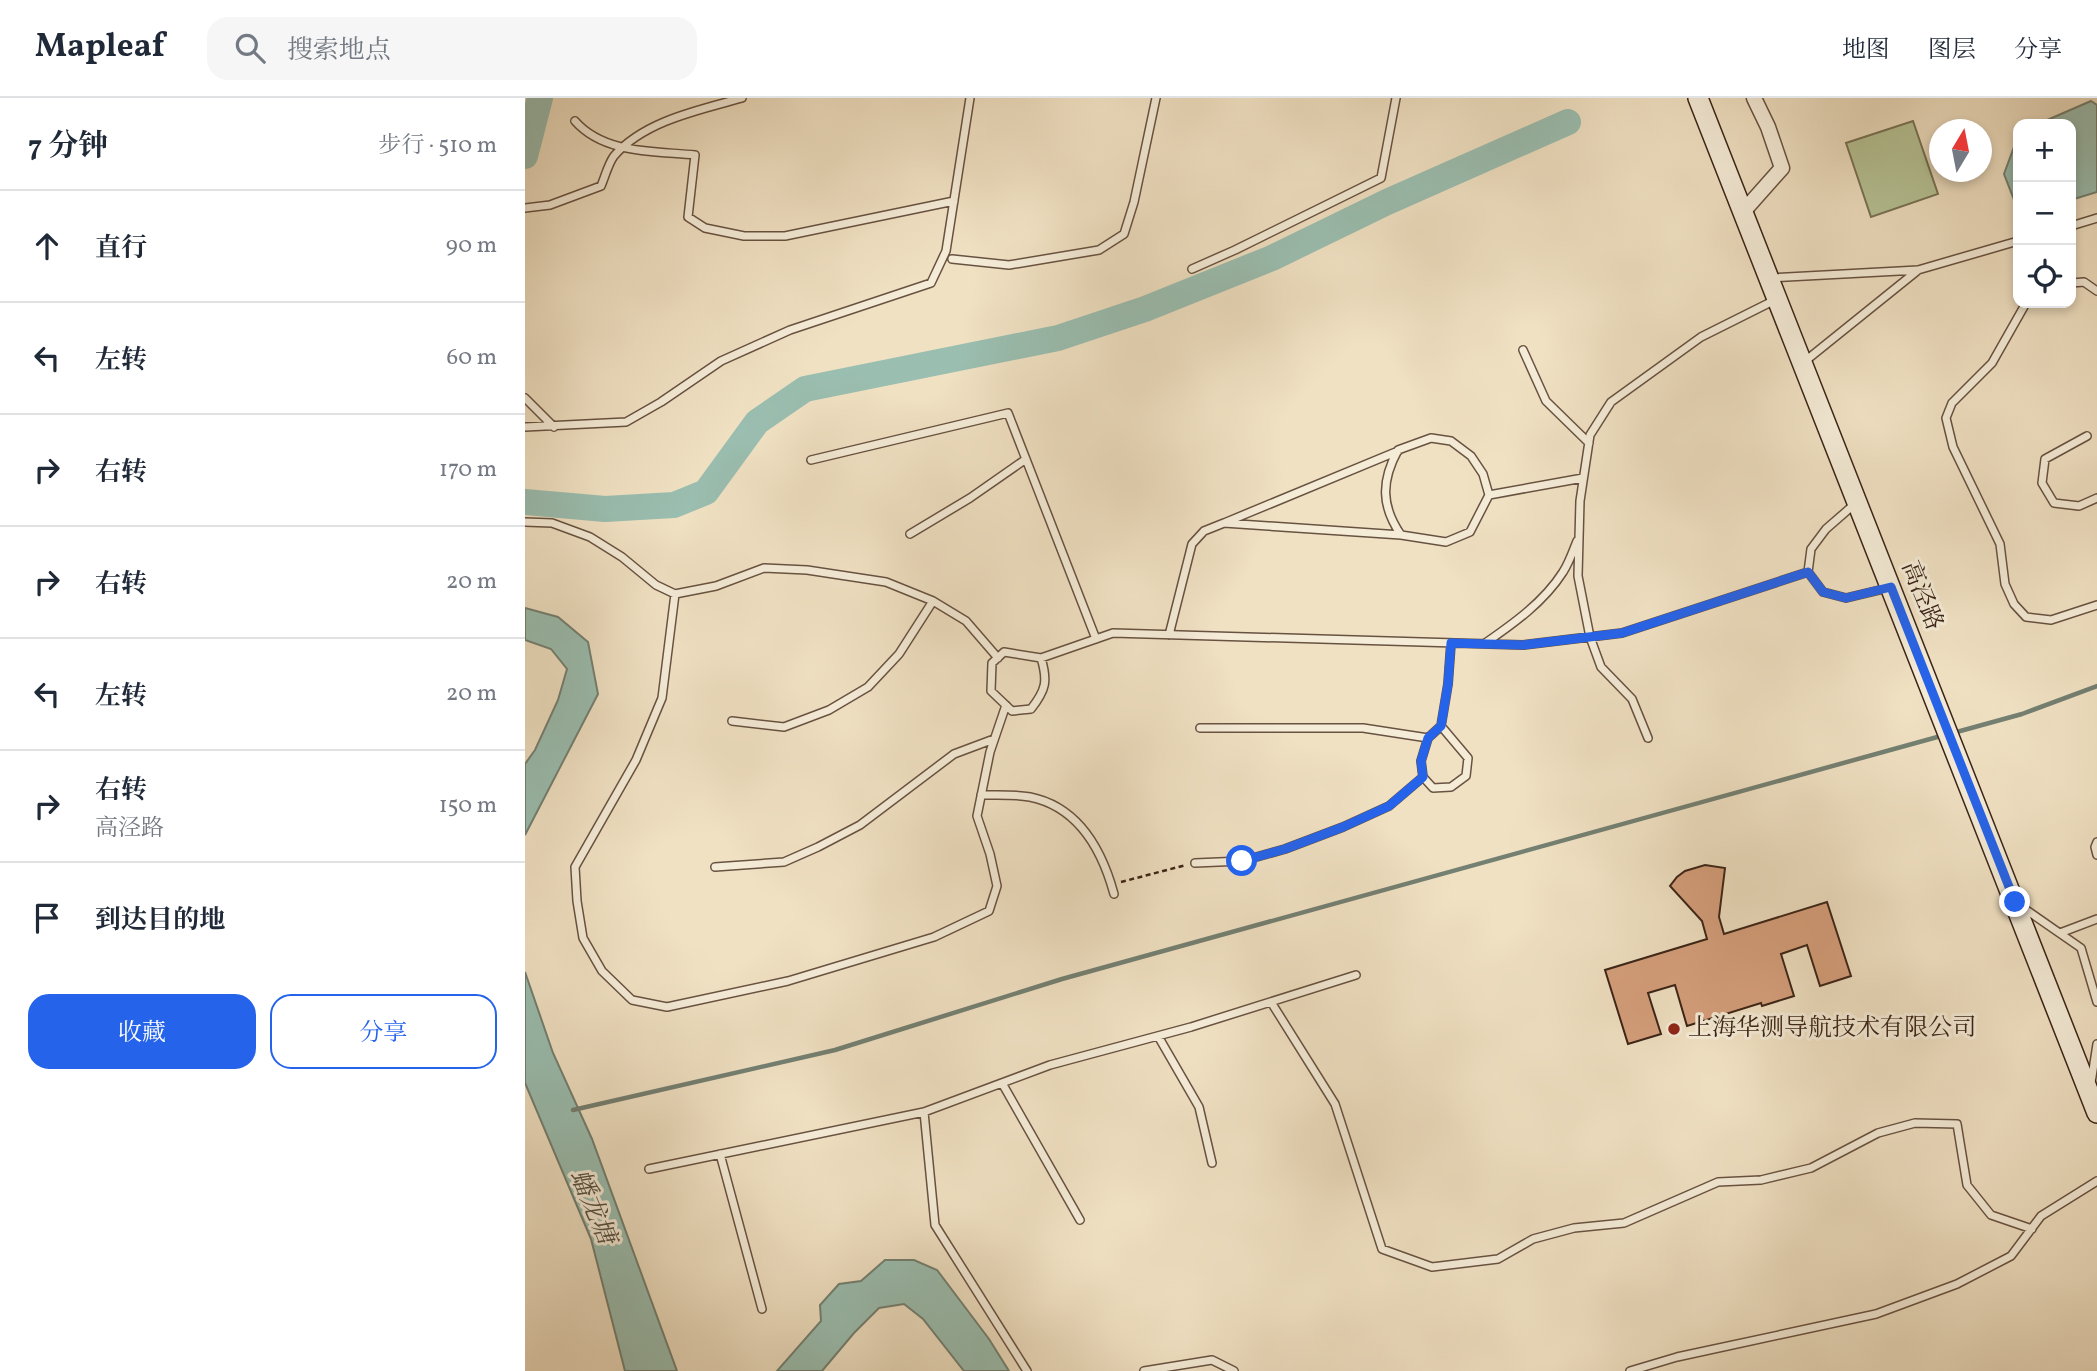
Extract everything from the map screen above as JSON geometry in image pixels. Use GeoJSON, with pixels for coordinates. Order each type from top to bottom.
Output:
{"type":"FeatureCollection","features":[{"type":"Feature","properties":{"kind":"main road","name":"高泾路"},"geometry":{"type":"LineString","coordinates":[[1698,98],[2097,1114]]}},
{"type":"Feature","properties":{"kind":"street"},"geometry":{"type":"LineString","coordinates":[[1742,213],[1782,168],[1768,127],[1754,98]]}},
{"type":"Feature","properties":{"kind":"lane"},"geometry":{"type":"LineString","coordinates":[[525,208],[550,205],[601,186],[612,158],[629,142],[677,116],[742,98]]}},
{"type":"Feature","properties":{"kind":"lane"},"geometry":{"type":"LineString","coordinates":[[525,427],[626,422],[733,356],[790,330],[931,282],[946,251],[971,98]]}},
{"type":"Feature","properties":{"kind":"lane"},"geometry":{"type":"LineString","coordinates":[[952,259],[1009,265],[1100,250],[1123,234],[1134,202],[1156,98]]}},
{"type":"Feature","properties":{"kind":"lane"},"geometry":{"type":"LineString","coordinates":[[1192,269],[1381,178],[1395,98]]}},
{"type":"Feature","properties":{"kind":"lane"},"geometry":{"type":"LineString","coordinates":[[575,121],[599,141],[623,148],[695,155],[688,217],[705,228],[744,236],[785,236],[954,201]]}},
{"type":"Feature","properties":{"kind":"lane"},"geometry":{"type":"LineString","coordinates":[[2076,224],[2097,218]]}},
{"type":"Feature","properties":{"kind":"lane"},"geometry":{"type":"LineString","coordinates":[[1769,278],[1918,270],[2013,242]]}},
{"type":"Feature","properties":{"kind":"lane"},"geometry":{"type":"LineString","coordinates":[[1803,362],[1918,270]]}},
{"type":"Feature","properties":{"kind":"lane"},"geometry":{"type":"LineString","coordinates":[[2076,283],[2084,282],[2097,290]]}},
{"type":"Feature","properties":{"kind":"lane"},"geometry":{"type":"LineString","coordinates":[[1649,738],[1632,699],[1601,667],[1590,637],[1577,576],[1580,501],[1590,435],[1611,402],[1702,337],[1777,298]]}},
{"type":"Feature","properties":{"kind":"lane"},"geometry":{"type":"LineString","coordinates":[[2023,308],[1992,363],[1952,403],[1946,418],[1953,447],[2000,544],[2005,584],[2014,604],[2026,617],[2051,620],[2097,605]]}},
{"type":"Feature","properties":{"kind":"lane"},"geometry":{"type":"LineString","coordinates":[[1523,350],[1546,401],[1589,443]]}},
{"type":"Feature","properties":{"kind":"lane"},"geometry":{"type":"LineString","coordinates":[[525,398],[554,427]]}},
{"type":"Feature","properties":{"kind":"lane"},"geometry":{"type":"LineString","coordinates":[[811,460],[1008,413],[1096,639]]}},
{"type":"Feature","properties":{"kind":"lane"},"geometry":{"type":"LineString","coordinates":[[2087,436],[2045,459],[2042,483],[2054,503],[2078,506],[2097,498]]}},
{"type":"Feature","properties":{"kind":"lane"},"geometry":{"type":"LineString","coordinates":[[1169,635],[1192,544],[1204,531],[1431,438],[1451,441],[1471,456],[1483,474],[1489,495],[1469,532],[1446,542],[1401,535],[1224,523]]}},
{"type":"Feature","properties":{"kind":"lane"},"geometry":{"type":"LineString","coordinates":[[1398,450],[1388,468],[1385,493],[1389,518],[1401,535]]}},
{"type":"Feature","properties":{"kind":"lane"},"geometry":{"type":"LineString","coordinates":[[910,534],[970,498],[1026,458]]}},
{"type":"Feature","properties":{"kind":"lane"},"geometry":{"type":"LineString","coordinates":[[1489,495],[1583,478]]}},
{"type":"Feature","properties":{"kind":"lane"},"geometry":{"type":"LineString","coordinates":[[1857,502],[1826,529],[1811,549],[1808,572],[1823,592],[1846,598],[1891,587]]}},
{"type":"Feature","properties":{"kind":"lane"},"geometry":{"type":"LineString","coordinates":[[525,522],[552,523],[590,537],[622,556],[656,585],[675,594],[716,586],[764,568],[807,569],[886,582],[933,601],[966,621],[998,658]]}},
{"type":"Feature","properties":{"kind":"lane"},"geometry":{"type":"LineString","coordinates":[[1484,644],[1524,616],[1564,572],[1579,538]]}},
{"type":"Feature","properties":{"kind":"lane"},"geometry":{"type":"LineString","coordinates":[[1041,658],[1045,670],[1044,693],[1031,709],[1012,710],[991,691],[992,663],[1004,652],[1041,658],[1113,634],[1523,645],[1622,633],[1808,572]]}},
{"type":"Feature","properties":{"kind":"lane"},"geometry":{"type":"LineString","coordinates":[[675,594],[662,698],[636,760],[575,867],[583,938],[603,971],[632,1000],[667,1007],[788,981],[935,937],[989,911],[997,886],[977,816],[994,740],[1006,705]]}},
{"type":"Feature","properties":{"kind":"lane"},"geometry":{"type":"LineString","coordinates":[[731,722],[784,727],[829,710],[867,687],[899,654],[933,601]]}},
{"type":"Feature","properties":{"kind":"lane"},"geometry":{"type":"LineString","coordinates":[[1441,726],[1468,758],[1466,776],[1451,787],[1433,788],[1423,777],[1421,761],[1428,738],[1441,726],[1451,643]]}},
{"type":"Feature","properties":{"kind":"lane"},"geometry":{"type":"LineString","coordinates":[[1201,728],[1363,728],[1428,738]]}},
{"type":"Feature","properties":{"kind":"lane"},"geometry":{"type":"LineString","coordinates":[[715,867],[784,862],[818,847],[860,825],[954,754],[994,740]]}},
{"type":"Feature","properties":{"kind":"lane"},"geometry":{"type":"LineString","coordinates":[[1195,863],[1242,861],[1308,840],[1389,806],[1423,777]]}},
{"type":"Feature","properties":{"kind":"lane"},"geometry":{"type":"LineString","coordinates":[[981,794],[1031,797],[1064,810],[1087,832],[1104,861],[1114,894]]}},
{"type":"Feature","properties":{"kind":"lane"},"geometry":{"type":"LineString","coordinates":[[2097,842],[2097,855]]}},
{"type":"Feature","properties":{"kind":"lane"},"geometry":{"type":"LineString","coordinates":[[2015,902],[2081,948],[2097,1002]]}},
{"type":"Feature","properties":{"kind":"lane"},"geometry":{"type":"LineString","coordinates":[[2060,933],[2097,919]]}},
{"type":"Feature","properties":{"kind":"lane"},"geometry":{"type":"LineString","coordinates":[[649,1169],[924,1112],[1050,1065],[1157,1036],[1356,975]]}},
{"type":"Feature","properties":{"kind":"lane"},"geometry":{"type":"LineString","coordinates":[[1271,1002],[1335,1104],[1383,1249],[1432,1267],[1498,1259],[1533,1239],[1574,1228],[1624,1223],[1718,1182],[1761,1180],[1811,1168],[1878,1133],[1915,1123],[1957,1124],[1967,1185],[1991,1215],[2032,1229]]}},
{"type":"Feature","properties":{"kind":"lane"},"geometry":{"type":"LineString","coordinates":[[1157,1036],[1199,1107],[1212,1163]]}},
{"type":"Feature","properties":{"kind":"lane"},"geometry":{"type":"LineString","coordinates":[[2089,1094],[2097,1044]]}},
{"type":"Feature","properties":{"kind":"lane"},"geometry":{"type":"LineString","coordinates":[[1002,1083],[1080,1220]]}},
{"type":"Feature","properties":{"kind":"lane"},"geometry":{"type":"LineString","coordinates":[[924,1112],[935,1225],[1027,1371]]}},
{"type":"Feature","properties":{"kind":"lane"},"geometry":{"type":"LineString","coordinates":[[719,1154],[762,1309]]}},
{"type":"Feature","properties":{"kind":"lane"},"geometry":{"type":"LineString","coordinates":[[1630,1371],[1677,1357],[1876,1314],[1957,1284],[2011,1255],[2041,1216],[2097,1181]]}},
{"type":"Feature","properties":{"kind":"lane"},"geometry":{"type":"LineString","coordinates":[[1144,1371],[1212,1360],[1234,1371]]}},
{"type":"Feature","properties":{"kind":"path"},"geometry":{"type":"LineString","coordinates":[[1111,884],[1195,863]]}},
{"type":"Feature","properties":{"kind":"shaded area"},"geometry":{"type":"Polygon","coordinates":[[[1913,121],[1929,168],[1929,182],[1934,182],[1938,194],[1871,217],[1846,143],[1913,121]]]}},
{"type":"Feature","properties":{"kind":"water"},"geometry":{"type":"Polygon","coordinates":[[[2091,101],[2097,105],[2097,192],[2076,198],[2076,119],[2050,119],[2091,101]]]}},
{"type":"Feature","properties":{"kind":"water"},"geometry":{"type":"Polygon","coordinates":[[[2013,150],[2013,197],[2004,174],[2013,150]]]}},
{"type":"Feature","properties":{"kind":"water"},"geometry":{"type":"Polygon","coordinates":[[[525,608],[558,617],[588,642],[598,694],[525,835],[525,764],[535,750],[558,700],[567,669],[551,649],[525,640],[525,608]]]}},
{"type":"Feature","properties":{"kind":"water"},"geometry":{"type":"Polygon","coordinates":[[[525,972],[553,1053],[592,1139],[677,1371],[625,1371],[591,1239],[525,1083],[525,972]]]}},
{"type":"Feature","properties":{"kind":"water"},"geometry":{"type":"Polygon","coordinates":[[[885,1260],[914,1260],[937,1270],[989,1339],[1009,1371],[964,1371],[923,1319],[904,1304],[879,1308],[822,1371],[777,1371],[821,1321],[820,1305],[839,1284],[861,1281],[885,1260]]]}},
{"type":"Feature","properties":{"kind":"building"},"geometry":{"type":"Polygon","coordinates":[[[1705,865],[1725,868],[1719,917],[1724,934],[1827,902],[1851,976],[1820,986],[1807,945],[1781,954],[1794,996],[1762,1006],[1761,1003],[1687,1026],[1675,985],[1648,993],[1661,1034],[1628,1044],[1605,970],[1707,939],[1702,921],[1670,886],[1685,871],[1705,865]]]}},
{"type":"Feature","properties":{"kind":"waterway","name":"蟠龙塘"},"geometry":{"type":"LineString","coordinates":[[525,156],[540,98]]}},
{"type":"Feature","properties":{"kind":"waterway"},"geometry":{"type":"LineString","coordinates":[[525,502],[605,509],[674,505],[706,492],[757,422],[805,389],[1058,338],[1145,309],[1272,258],[1387,202],[1568,122]]}},
{"type":"Feature","properties":{"kind":"waterway"},"geometry":{"type":"LineString","coordinates":[[1953,733],[2022,714],[2097,686]]}},
{"type":"Feature","properties":{"kind":"waterway"},"geometry":{"type":"LineString","coordinates":[[573,1110],[835,1050],[1062,979],[1941,736]]}},
{"type":"Feature","properties":{"kind":"place","name":"上海华测导航技术有限公司"},"geometry":{"type":"Point","coordinates":[1674,1029]}},
{"type":"Feature","properties":{"kind":"route"},"geometry":{"type":"LineString","coordinates":[[1242,861],[1285,849],[1389,806],[1423,777],[1421,761],[1428,738],[1441,726],[1451,643],[1523,645],[1622,633],[1808,572],[1823,592],[1846,598],[1891,587],[2015,902]]}}]}
